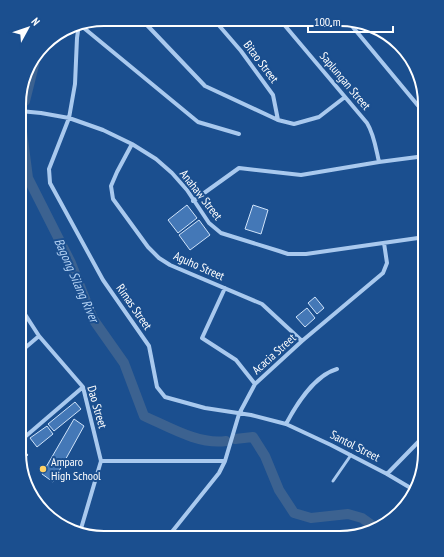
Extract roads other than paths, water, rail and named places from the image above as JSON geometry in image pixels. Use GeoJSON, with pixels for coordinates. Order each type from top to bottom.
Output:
{"type":"FeatureCollection","features":[{"type":"Feature","properties":{"kind":"street"},"geometry":{"type":"LineString","coordinates":[[148,26],[205,86],[278,120],[294,124],[319,117],[345,97]]}},
{"type":"Feature","properties":{"kind":"street","name":"Bitao Street"},"geometry":{"type":"LineString","coordinates":[[219,26],[241,51],[273,95],[278,120]]}},
{"type":"Feature","properties":{"kind":"street","name":"Saplungan Street"},"geometry":{"type":"LineString","coordinates":[[285,26],[370,127],[378,162]]}},
{"type":"Feature","properties":{"kind":"street"},"geometry":{"type":"LineString","coordinates":[[353,28],[418,106]]}},
{"type":"Feature","properties":{"kind":"street"},"geometry":{"type":"LineString","coordinates":[[85,29],[198,122],[238,134]]}},
{"type":"Feature","properties":{"kind":"street","name":"Rimas Street"},"geometry":{"type":"LineString","coordinates":[[78,31],[76,38],[75,84],[69,118],[50,169],[50,183],[103,280],[149,346],[157,387],[165,397],[205,408],[251,415],[286,424]]}},
{"type":"Feature","properties":{"kind":"street","name":"Anahaw Street"},"geometry":{"type":"LineString","coordinates":[[26,112],[69,118],[103,130],[132,144],[156,159],[172,173],[187,190],[209,223],[220,233],[232,237],[288,254],[318,253],[418,238]]}},
{"type":"Feature","properties":{"kind":"street","name":"Aguho Street"},"geometry":{"type":"LineString","coordinates":[[132,144],[111,186],[112,199],[148,247],[159,258],[170,265],[262,304],[302,342]]}},
{"type":"Feature","properties":{"kind":"street"},"geometry":{"type":"LineString","coordinates":[[193,201],[239,168],[301,175],[418,157]]}},
{"type":"Feature","properties":{"kind":"street","name":"Acacia Street"},"geometry":{"type":"LineString","coordinates":[[173,531],[219,473],[225,461],[239,414],[255,384],[383,273],[387,263],[384,243]]}},
{"type":"Feature","properties":{"kind":"street"},"geometry":{"type":"LineString","coordinates":[[225,288],[202,338],[236,360],[255,384]]}},
{"type":"Feature","properties":{"kind":"street","name":"Dao Street"},"geometry":{"type":"LineString","coordinates":[[26,316],[39,336],[83,387],[101,461]]}},
{"type":"Feature","properties":{"kind":"street"},"geometry":{"type":"LineString","coordinates":[[26,347],[39,336]]}},
{"type":"Feature","properties":{"kind":"street"},"geometry":{"type":"LineString","coordinates":[[286,424],[293,411],[313,386],[324,375],[337,369]]}},
{"type":"Feature","properties":{"kind":"street"},"geometry":{"type":"LineString","coordinates":[[26,436],[83,387]]}},
{"type":"Feature","properties":{"kind":"street","name":"Santol Street"},"geometry":{"type":"LineString","coordinates":[[286,424],[352,456],[410,487]]}},
{"type":"Feature","properties":{"kind":"street"},"geometry":{"type":"LineString","coordinates":[[387,474],[418,442]]}},
{"type":"Feature","properties":{"kind":"street"},"geometry":{"type":"LineString","coordinates":[[81,527],[101,461],[225,461]]}},
{"type":"Feature","properties":{"kind":"lane"},"geometry":{"type":"LineString","coordinates":[[333,481],[352,456]]}},
{"type":"Feature","properties":{"kind":"waterway","name":"Bagong Silang River"},"geometry":{"type":"LineString","coordinates":[[28,89],[31,76]]}},
{"type":"Feature","properties":{"kind":"waterway","name":"Bagong Silang River"},"geometry":{"type":"LineString","coordinates":[[26,163],[28,178],[71,263],[93,319],[124,363],[144,416],[195,438],[216,442],[226,441]]}},
{"type":"Feature","properties":{"kind":"waterway","name":"Bagong Silang River"},"geometry":{"type":"LineString","coordinates":[[235,439],[253,437],[265,456],[279,490],[294,513],[311,518],[348,514],[362,518],[371,524]]}},
{"type":"Feature","properties":{"kind":"place","name":"Amparo High School"},"geometry":{"type":"Point","coordinates":[43,469]}}]}
